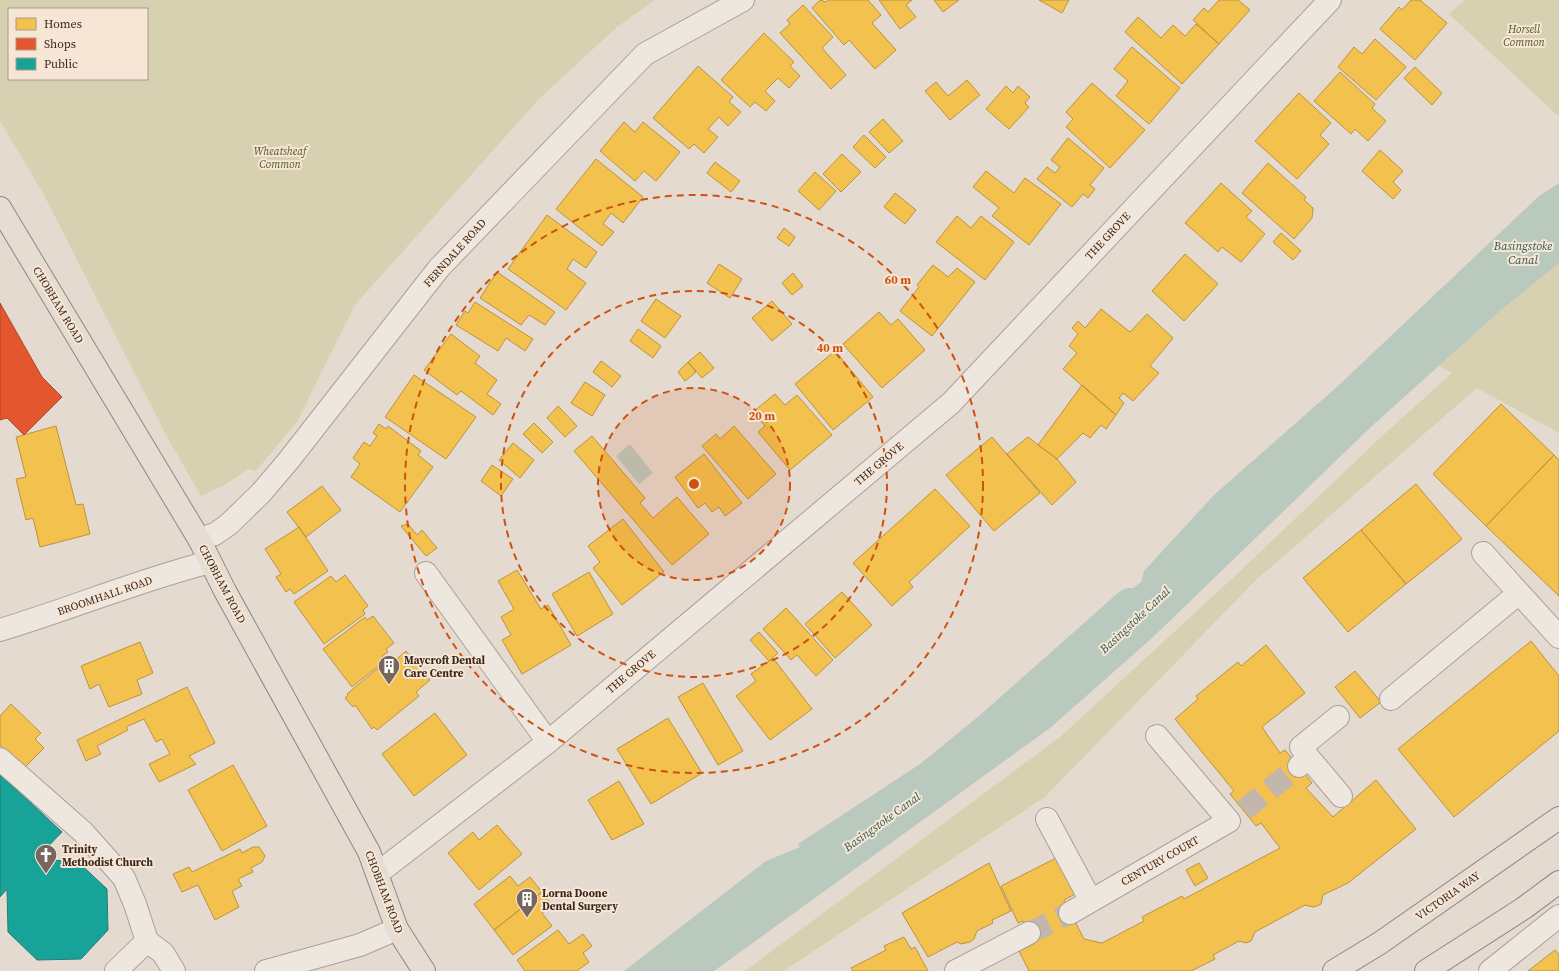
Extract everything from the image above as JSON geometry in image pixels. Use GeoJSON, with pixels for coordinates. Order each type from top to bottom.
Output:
{"type":"FeatureCollection","features":[{"type":"Feature","properties":{"kind":"main road","name":"CHOBHAM ROAD"},"geometry":{"type":"LineString","coordinates":[[0,208],[199,539],[210,562],[348,812],[378,873],[397,929],[424,971]]}},
{"type":"Feature","properties":{"kind":"main road","name":"VICTORIA WAY"},"geometry":{"type":"LineString","coordinates":[[1334,971],[1380,943],[1559,818]]}},
{"type":"Feature","properties":{"kind":"main road"},"geometry":{"type":"LineString","coordinates":[[1426,971],[1524,908],[1559,882]]}},
{"type":"Feature","properties":{"kind":"street","name":"FERNDALE ROAD"},"geometry":{"type":"LineString","coordinates":[[199,539],[215,534],[228,525],[261,493],[289,460],[439,268],[645,54],[743,0]]}},
{"type":"Feature","properties":{"kind":"street","name":"THE GROVE"},"geometry":{"type":"LineString","coordinates":[[378,873],[548,742],[951,403],[1330,0]]}},
{"type":"Feature","properties":{"kind":"street"},"geometry":{"type":"LineString","coordinates":[[1483,553],[1559,637]]}},
{"type":"Feature","properties":{"kind":"street","name":"BROOMHALL ROAD"},"geometry":{"type":"LineString","coordinates":[[0,630],[56,613],[182,569],[210,562]]}},
{"type":"Feature","properties":{"kind":"street"},"geometry":{"type":"LineString","coordinates":[[426,573],[548,742]]}},
{"type":"Feature","properties":{"kind":"street"},"geometry":{"type":"LineString","coordinates":[[1391,699],[1519,593]]}},
{"type":"Feature","properties":{"kind":"street"},"geometry":{"type":"LineString","coordinates":[[1338,717],[1301,747],[1304,762],[1341,796]]}},
{"type":"Feature","properties":{"kind":"street","name":"CENTURY COURT"},"geometry":{"type":"LineString","coordinates":[[1070,913],[1237,815],[1157,736]]}},
{"type":"Feature","properties":{"kind":"street"},"geometry":{"type":"LineString","coordinates":[[0,759],[83,832],[124,878],[135,904],[147,941],[163,953],[174,971]]}},
{"type":"Feature","properties":{"kind":"street"},"geometry":{"type":"LineString","coordinates":[[1047,819],[1091,901]]}},
{"type":"Feature","properties":{"kind":"street"},"geometry":{"type":"LineString","coordinates":[[1490,971],[1559,916]]}},
{"type":"Feature","properties":{"kind":"street"},"geometry":{"type":"LineString","coordinates":[[266,971],[360,945],[397,929]]}},
{"type":"Feature","properties":{"kind":"street"},"geometry":{"type":"LineString","coordinates":[[956,971],[978,966],[1029,933]]}},
{"type":"Feature","properties":{"kind":"street"},"geometry":{"type":"LineString","coordinates":[[116,971],[147,941]]}},
{"type":"Feature","properties":{"kind":"green space","name":"Wheatsheaf Common"},"geometry":{"type":"Polygon","coordinates":[[[0,0],[655,0],[617,27],[539,99],[355,305],[297,422],[256,471],[248,469],[225,485],[201,496],[167,437],[44,195],[0,121],[0,0]]]}},
{"type":"Feature","properties":{"kind":"green space","name":"Horsell Common"},"geometry":{"type":"Polygon","coordinates":[[[1465,0],[1559,0],[1559,117],[1449,14],[1465,0]]]}},
{"type":"Feature","properties":{"kind":"green space"},"geometry":{"type":"Polygon","coordinates":[[[1559,263],[1559,433],[1477,388],[1255,581],[1045,797],[784,971],[745,971],[1060,737],[1237,574],[1382,436],[1452,373],[1439,366],[1499,312],[1559,263]]]}},
{"type":"Feature","properties":{"kind":"water","name":"Basingstoke Canal"},"geometry":{"type":"Polygon","coordinates":[[[1559,183],[1559,263],[1499,312],[1373,425],[1151,639],[1050,728],[714,971],[624,971],[766,861],[800,847],[798,844],[920,764],[979,716],[1119,592],[1126,588],[1133,588],[1141,582],[1144,571],[1214,495],[1339,385],[1539,196],[1559,183]]]}},
{"type":"Feature","properties":{"kind":"water"},"geometry":{"type":"Polygon","coordinates":[[[630,444],[653,473],[639,484],[616,456],[630,444]]]}},
{"type":"Feature","properties":{"kind":"building: Homes"},"geometry":{"type":"Polygon","coordinates":[[[820,0],[826,2],[828,0],[868,0],[881,15],[872,23],[896,50],[875,69],[849,40],[844,45],[812,8],[820,0]]]}},
{"type":"Feature","properties":{"kind":"building: Homes"},"geometry":{"type":"Polygon","coordinates":[[[879,0],[912,0],[906,5],[916,17],[900,29],[879,0]]]}},
{"type":"Feature","properties":{"kind":"building: Homes"},"geometry":{"type":"Polygon","coordinates":[[[934,0],[959,0],[943,12],[934,0]]]}},
{"type":"Feature","properties":{"kind":"building: Homes"},"geometry":{"type":"Polygon","coordinates":[[[1039,0],[1069,0],[1062,13],[1039,0]]]}},
{"type":"Feature","properties":{"kind":"building: Homes"},"geometry":{"type":"Polygon","coordinates":[[[1219,0],[1238,0],[1250,10],[1219,44],[1193,20],[1204,8],[1208,12],[1219,0]]]}},
{"type":"Feature","properties":{"kind":"building: Homes"},"geometry":{"type":"Polygon","coordinates":[[[1411,0],[1420,0],[1447,23],[1415,60],[1380,29],[1399,7],[1402,10],[1411,0]]]}},
{"type":"Feature","properties":{"kind":"building: Homes"},"geometry":{"type":"Polygon","coordinates":[[[803,5],[833,37],[822,48],[846,75],[831,89],[780,33],[790,24],[787,20],[803,5]]]}},
{"type":"Feature","properties":{"kind":"building: Homes"},"geometry":{"type":"Polygon","coordinates":[[[1138,17],[1161,38],[1173,25],[1185,36],[1196,24],[1219,44],[1182,84],[1125,32],[1138,17]]]}},
{"type":"Feature","properties":{"kind":"building: Homes"},"geometry":{"type":"Polygon","coordinates":[[[764,33],[794,62],[790,66],[800,76],[789,88],[778,78],[765,91],[775,101],[766,111],[755,102],[750,107],[721,80],[764,33]]]}},
{"type":"Feature","properties":{"kind":"building: Homes"},"geometry":{"type":"Polygon","coordinates":[[[1375,39],[1406,67],[1376,100],[1338,67],[1354,47],[1362,54],[1375,39]]]}},
{"type":"Feature","properties":{"kind":"building: Homes"},"geometry":{"type":"Polygon","coordinates":[[[1132,47],[1180,88],[1149,124],[1116,96],[1128,81],[1114,69],[1132,47]]]}},
{"type":"Feature","properties":{"kind":"building: Homes"},"geometry":{"type":"Polygon","coordinates":[[[698,66],[733,97],[729,102],[741,112],[728,126],[719,117],[708,129],[718,137],[704,153],[694,144],[689,149],[653,118],[698,66]]]}},
{"type":"Feature","properties":{"kind":"building: Homes"},"geometry":{"type":"Polygon","coordinates":[[[1415,67],[1442,93],[1432,105],[1404,78],[1415,67]]]}},
{"type":"Feature","properties":{"kind":"building: Homes"},"geometry":{"type":"Polygon","coordinates":[[[1340,72],[1375,104],[1372,108],[1386,121],[1368,141],[1355,129],[1351,134],[1314,101],[1340,72]]]}},
{"type":"Feature","properties":{"kind":"building: Homes"},"geometry":{"type":"Polygon","coordinates":[[[967,80],[980,95],[950,120],[925,91],[936,82],[948,96],[967,80]]]}},
{"type":"Feature","properties":{"kind":"building: Homes"},"geometry":{"type":"Polygon","coordinates":[[[1092,83],[1145,130],[1110,168],[1066,127],[1073,119],[1066,112],[1092,83]]]}},
{"type":"Feature","properties":{"kind":"building: Homes"},"geometry":{"type":"Polygon","coordinates":[[[1006,86],[1013,93],[1018,86],[1030,97],[1025,103],[1029,107],[1009,129],[986,109],[1006,86]]]}},
{"type":"Feature","properties":{"kind":"building: Homes"},"geometry":{"type":"Polygon","coordinates":[[[1299,93],[1331,123],[1320,135],[1329,144],[1297,179],[1255,141],[1299,93]]]}},
{"type":"Feature","properties":{"kind":"building: Homes"},"geometry":{"type":"Polygon","coordinates":[[[883,119],[903,141],[889,153],[869,132],[883,119]]]}},
{"type":"Feature","properties":{"kind":"building: Homes"},"geometry":{"type":"Polygon","coordinates":[[[624,122],[635,132],[643,122],[680,152],[656,181],[644,171],[635,181],[600,151],[624,122]]]}},
{"type":"Feature","properties":{"kind":"building: Homes"},"geometry":{"type":"Polygon","coordinates":[[[864,135],[886,157],[875,168],[853,147],[864,135]]]}},
{"type":"Feature","properties":{"kind":"building: Homes"},"geometry":{"type":"Polygon","coordinates":[[[1068,138],[1104,168],[1090,185],[1095,189],[1088,198],[1083,194],[1072,207],[1037,179],[1047,167],[1055,173],[1060,167],[1051,160],[1068,138]]]}},
{"type":"Feature","properties":{"kind":"building: Homes"},"geometry":{"type":"Polygon","coordinates":[[[1380,150],[1403,171],[1393,182],[1401,190],[1393,199],[1362,171],[1380,150]]]}},
{"type":"Feature","properties":{"kind":"building: Homes"},"geometry":{"type":"Polygon","coordinates":[[[842,154],[861,172],[841,192],[823,174],[842,154]]]}},
{"type":"Feature","properties":{"kind":"building: Homes"},"geometry":{"type":"Polygon","coordinates":[[[596,159],[643,197],[623,223],[611,213],[603,224],[614,232],[602,246],[556,209],[596,159]]]}},
{"type":"Feature","properties":{"kind":"building: Homes"},"geometry":{"type":"Polygon","coordinates":[[[715,162],[740,181],[731,192],[707,173],[715,162]]]}},
{"type":"Feature","properties":{"kind":"building: Homes"},"geometry":{"type":"Polygon","coordinates":[[[1268,163],[1306,197],[1304,200],[1313,208],[1312,218],[1294,239],[1242,193],[1268,163]]]}},
{"type":"Feature","properties":{"kind":"building: Homes"},"geometry":{"type":"Polygon","coordinates":[[[986,171],[1014,193],[1025,178],[1061,204],[1029,245],[992,216],[999,208],[973,187],[986,171]]]}},
{"type":"Feature","properties":{"kind":"building: Homes"},"geometry":{"type":"Polygon","coordinates":[[[815,172],[836,191],[819,210],[798,191],[815,172]]]}},
{"type":"Feature","properties":{"kind":"building: Homes"},"geometry":{"type":"Polygon","coordinates":[[[1221,183],[1252,211],[1246,217],[1265,234],[1241,262],[1222,247],[1218,252],[1185,223],[1221,183]]]}},
{"type":"Feature","properties":{"kind":"building: Homes"},"geometry":{"type":"Polygon","coordinates":[[[895,193],[916,210],[905,224],[884,207],[895,193]]]}},
{"type":"Feature","properties":{"kind":"building: Homes"},"geometry":{"type":"Polygon","coordinates":[[[547,215],[597,252],[586,268],[573,259],[567,269],[586,283],[566,310],[508,269],[547,215]]]}},
{"type":"Feature","properties":{"kind":"building: Homes"},"geometry":{"type":"Polygon","coordinates":[[[957,216],[971,228],[981,216],[1014,242],[985,280],[936,242],[957,216]]]}},
{"type":"Feature","properties":{"kind":"building: Homes"},"geometry":{"type":"Polygon","coordinates":[[[784,228],[795,237],[789,246],[777,238],[784,228]]]}},
{"type":"Feature","properties":{"kind":"building: Homes"},"geometry":{"type":"Polygon","coordinates":[[[1281,233],[1301,251],[1293,260],[1273,242],[1281,233]]]}},
{"type":"Feature","properties":{"kind":"building: Homes"},"geometry":{"type":"Polygon","coordinates":[[[1185,254],[1218,284],[1184,321],[1152,291],[1185,254]]]}},
{"type":"Feature","properties":{"kind":"building: Homes"},"geometry":{"type":"Polygon","coordinates":[[[719,264],[742,279],[730,298],[707,283],[719,264]]]}},
{"type":"Feature","properties":{"kind":"building: Homes"},"geometry":{"type":"Polygon","coordinates":[[[933,265],[948,277],[957,268],[975,282],[932,336],[900,311],[919,287],[917,285],[933,265]]]}},
{"type":"Feature","properties":{"kind":"building: Homes"},"geometry":{"type":"Polygon","coordinates":[[[497,272],[555,312],[545,325],[529,315],[521,325],[480,298],[497,272]]]}},
{"type":"Feature","properties":{"kind":"building: Homes"},"geometry":{"type":"Polygon","coordinates":[[[793,273],[803,286],[792,295],[782,283],[793,273]]]}},
{"type":"Feature","properties":{"kind":"building: Homes"},"geometry":{"type":"Polygon","coordinates":[[[656,299],[681,316],[665,338],[641,321],[656,299]]]}},
{"type":"Feature","properties":{"kind":"building: Homes"},"geometry":{"type":"Polygon","coordinates":[[[772,301],[792,324],[772,341],[752,318],[772,301]]]}},
{"type":"Feature","properties":{"kind":"building: Homes"},"geometry":{"type":"Polygon","coordinates":[[[475,302],[533,339],[525,351],[506,338],[498,351],[456,325],[465,311],[468,313],[475,302]]]}},
{"type":"Feature","properties":{"kind":"building: Homes"},"geometry":{"type":"Polygon","coordinates":[[[1101,309],[1130,332],[1147,314],[1173,338],[1150,366],[1159,373],[1133,401],[1123,393],[1119,398],[1124,403],[1116,415],[1063,369],[1077,353],[1069,346],[1078,334],[1072,328],[1078,321],[1085,328],[1101,309]]]}},
{"type":"Feature","properties":{"kind":"building: Homes"},"geometry":{"type":"Polygon","coordinates":[[[879,312],[891,325],[898,319],[925,350],[882,388],[843,344],[879,312]]]}},
{"type":"Feature","properties":{"kind":"building: Homes"},"geometry":{"type":"Polygon","coordinates":[[[638,329],[661,346],[653,358],[630,341],[638,329]]]}},
{"type":"Feature","properties":{"kind":"building: Homes"},"geometry":{"type":"Polygon","coordinates":[[[451,334],[480,356],[475,363],[497,380],[487,394],[501,404],[493,415],[461,391],[457,395],[424,370],[451,334]]]}},
{"type":"Feature","properties":{"kind":"building: Homes"},"geometry":{"type":"Polygon","coordinates":[[[835,351],[873,397],[833,430],[795,384],[835,351]]]}},
{"type":"Feature","properties":{"kind":"building: Homes"},"geometry":{"type":"Polygon","coordinates":[[[700,352],[714,368],[702,378],[688,362],[700,352]]]}},
{"type":"Feature","properties":{"kind":"building: Homes"},"geometry":{"type":"Polygon","coordinates":[[[601,361],[621,376],[612,387],[593,372],[601,361]]]}},
{"type":"Feature","properties":{"kind":"building: Homes"},"geometry":{"type":"Polygon","coordinates":[[[688,362],[696,372],[685,381],[678,372],[688,362]]]}},
{"type":"Feature","properties":{"kind":"building: Homes"},"geometry":{"type":"Polygon","coordinates":[[[414,375],[476,417],[446,459],[385,417],[414,375]]]}},
{"type":"Feature","properties":{"kind":"building: Homes"},"geometry":{"type":"Polygon","coordinates":[[[585,382],[605,395],[592,416],[571,403],[585,382]]]}},
{"type":"Feature","properties":{"kind":"building: Homes"},"geometry":{"type":"Polygon","coordinates":[[[1082,385],[1116,415],[1106,429],[1101,425],[1090,438],[1083,433],[1057,459],[1038,445],[1082,385]]]}},
{"type":"Feature","properties":{"kind":"building: Homes"},"geometry":{"type":"Polygon","coordinates":[[[775,394],[785,405],[797,395],[832,435],[790,470],[758,432],[765,426],[753,412],[775,394]]]}},
{"type":"Feature","properties":{"kind":"building: Homes"},"geometry":{"type":"Polygon","coordinates":[[[1501,404],[1554,455],[1486,526],[1433,474],[1501,404]]]}},
{"type":"Feature","properties":{"kind":"building: Homes"},"geometry":{"type":"Polygon","coordinates":[[[558,406],[577,426],[565,437],[547,418],[558,406]]]}},
{"type":"Feature","properties":{"kind":"building: Homes"},"geometry":{"type":"Polygon","coordinates":[[[534,423],[553,442],[542,453],[523,434],[534,423]]]}},
{"type":"Feature","properties":{"kind":"building: Homes"},"geometry":{"type":"Polygon","coordinates":[[[379,424],[386,429],[388,426],[421,451],[418,455],[433,467],[400,512],[351,477],[360,464],[353,458],[364,442],[370,446],[377,436],[373,433],[379,424]]]}},
{"type":"Feature","properties":{"kind":"building: Homes"},"geometry":{"type":"Polygon","coordinates":[[[56,426],[76,505],[83,504],[90,534],[40,547],[33,518],[26,520],[16,479],[26,477],[16,437],[56,426]]]}},
{"type":"Feature","properties":{"kind":"building: Homes"},"geometry":{"type":"Polygon","coordinates":[[[734,426],[776,474],[748,499],[702,446],[716,434],[720,439],[734,426]]]}},
{"type":"Feature","properties":{"kind":"building: Homes"},"geometry":{"type":"Polygon","coordinates":[[[592,436],[645,498],[640,503],[653,518],[677,497],[709,534],[672,565],[574,451],[592,436]]]}},
{"type":"Feature","properties":{"kind":"building: Homes"},"geometry":{"type":"Polygon","coordinates":[[[992,437],[1040,493],[994,531],[946,475],[992,437]]]}},
{"type":"Feature","properties":{"kind":"building: Homes"},"geometry":{"type":"Polygon","coordinates":[[[1028,437],[1057,459],[1076,482],[1052,505],[1007,454],[1028,437]]]}},
{"type":"Feature","properties":{"kind":"building: Homes"},"geometry":{"type":"Polygon","coordinates":[[[513,443],[534,460],[520,478],[499,460],[513,443]]]}},
{"type":"Feature","properties":{"kind":"building: Homes"},"geometry":{"type":"Polygon","coordinates":[[[704,454],[742,503],[725,516],[719,507],[712,512],[705,503],[698,508],[675,477],[704,454]]]}},
{"type":"Feature","properties":{"kind":"building: Homes"},"geometry":{"type":"Polygon","coordinates":[[[1554,455],[1559,460],[1559,596],[1486,526],[1554,455]]]}},
{"type":"Feature","properties":{"kind":"building: Homes"},"geometry":{"type":"Polygon","coordinates":[[[492,465],[513,479],[501,496],[481,481],[492,465]]]}},
{"type":"Feature","properties":{"kind":"building: Homes"},"geometry":{"type":"Polygon","coordinates":[[[1416,484],[1462,539],[1406,584],[1361,530],[1416,484]]]}},
{"type":"Feature","properties":{"kind":"building: Homes"},"geometry":{"type":"Polygon","coordinates":[[[322,486],[341,510],[306,537],[287,512],[322,486]]]}},
{"type":"Feature","properties":{"kind":"building: Homes"},"geometry":{"type":"Polygon","coordinates":[[[935,489],[970,526],[909,582],[913,587],[892,606],[853,563],[935,489]]]}},
{"type":"Feature","properties":{"kind":"building: Homes"},"geometry":{"type":"Polygon","coordinates":[[[623,519],[664,572],[622,605],[593,568],[600,562],[588,546],[623,519]]]}},
{"type":"Feature","properties":{"kind":"building: Homes"},"geometry":{"type":"Polygon","coordinates":[[[408,524],[417,535],[422,530],[437,548],[426,556],[401,526],[408,524]]]}},
{"type":"Feature","properties":{"kind":"building: Homes"},"geometry":{"type":"Polygon","coordinates":[[[299,527],[328,571],[294,594],[290,589],[286,592],[276,577],[281,574],[265,549],[299,527]]]}},
{"type":"Feature","properties":{"kind":"building: Homes"},"geometry":{"type":"Polygon","coordinates":[[[1361,530],[1406,584],[1348,632],[1303,578],[1361,530]]]}},
{"type":"Feature","properties":{"kind":"building: Homes"},"geometry":{"type":"Polygon","coordinates":[[[517,570],[541,609],[548,605],[571,645],[522,674],[502,640],[511,635],[501,617],[514,609],[498,581],[517,570]]]}},
{"type":"Feature","properties":{"kind":"building: Homes"},"geometry":{"type":"Polygon","coordinates":[[[589,572],[613,614],[577,636],[552,594],[589,572]]]}},
{"type":"Feature","properties":{"kind":"building: Homes"},"geometry":{"type":"Polygon","coordinates":[[[345,575],[368,606],[363,610],[365,614],[324,644],[294,602],[331,576],[336,582],[345,575]]]}},
{"type":"Feature","properties":{"kind":"building: Homes"},"geometry":{"type":"Polygon","coordinates":[[[842,592],[872,625],[835,658],[805,624],[842,592]]]}},
{"type":"Feature","properties":{"kind":"building: Homes"},"geometry":{"type":"Polygon","coordinates":[[[786,608],[833,660],[816,676],[797,655],[791,660],[763,629],[786,608]]]}},
{"type":"Feature","properties":{"kind":"building: Homes"},"geometry":{"type":"Polygon","coordinates":[[[373,616],[394,643],[386,649],[388,652],[382,656],[386,660],[352,687],[323,649],[365,617],[367,620],[373,616]]]}},
{"type":"Feature","properties":{"kind":"building: Homes"},"geometry":{"type":"Polygon","coordinates":[[[759,632],[778,653],[769,661],[750,640],[759,632]]]}},
{"type":"Feature","properties":{"kind":"building: Homes"},"geometry":{"type":"Polygon","coordinates":[[[1531,641],[1559,676],[1559,731],[1454,817],[1398,749],[1531,641]]]}},
{"type":"Feature","properties":{"kind":"building: Homes"},"geometry":{"type":"Polygon","coordinates":[[[140,642],[153,673],[137,680],[142,694],[109,707],[99,684],[90,689],[81,666],[140,642]]]}},
{"type":"Feature","properties":{"kind":"building: Homes"},"geometry":{"type":"Polygon","coordinates":[[[1266,645],[1305,693],[1262,727],[1280,753],[1285,750],[1312,783],[1306,788],[1333,817],[1376,780],[1416,829],[1348,883],[1323,895],[1321,904],[1313,907],[1305,905],[1255,932],[1251,941],[1246,943],[1239,941],[1213,955],[1215,959],[1191,971],[1029,971],[1019,951],[1034,944],[1023,921],[1018,923],[1001,886],[1058,857],[1077,893],[1064,900],[1084,939],[1102,943],[1144,921],[1142,917],[1182,896],[1184,899],[1280,848],[1261,823],[1256,826],[1230,794],[1234,791],[1175,719],[1198,699],[1196,696],[1238,662],[1241,666],[1266,645]]]}},
{"type":"Feature","properties":{"kind":"building: Homes","name":"Maycroft Dental Care Centre"},"geometry":{"type":"Polygon","coordinates":[[[406,651],[430,680],[416,692],[419,696],[377,730],[374,727],[372,729],[355,705],[353,707],[345,698],[348,695],[347,694],[388,660],[391,664],[406,651]]]}},
{"type":"Feature","properties":{"kind":"building: Homes"},"geometry":{"type":"Polygon","coordinates":[[[773,658],[812,709],[770,740],[736,696],[756,681],[751,674],[773,658]]]}},
{"type":"Feature","properties":{"kind":"building: Homes"},"geometry":{"type":"Polygon","coordinates":[[[1355,671],[1381,702],[1360,718],[1335,687],[1355,671]]]}},
{"type":"Feature","properties":{"kind":"building: Homes"},"geometry":{"type":"Polygon","coordinates":[[[703,683],[743,751],[718,765],[678,697],[703,683]]]}},
{"type":"Feature","properties":{"kind":"building: Homes"},"geometry":{"type":"Polygon","coordinates":[[[187,687],[215,743],[189,756],[196,764],[159,782],[149,764],[170,754],[162,739],[156,742],[144,719],[126,727],[128,730],[97,746],[101,754],[86,761],[77,740],[187,687]]]}},
{"type":"Feature","properties":{"kind":"building: Homes"},"geometry":{"type":"Polygon","coordinates":[[[11,704],[41,733],[35,739],[44,748],[24,768],[0,745],[0,716],[11,704]]]}},
{"type":"Feature","properties":{"kind":"building: Homes"},"geometry":{"type":"Polygon","coordinates":[[[435,713],[467,755],[414,796],[382,754],[435,713]]]}},
{"type":"Feature","properties":{"kind":"building: Homes"},"geometry":{"type":"Polygon","coordinates":[[[668,718],[702,773],[651,804],[617,749],[668,718]]]}},
{"type":"Feature","properties":{"kind":"building: Homes"},"geometry":{"type":"Polygon","coordinates":[[[233,765],[267,826],[222,851],[188,790],[233,765]]]}},
{"type":"Feature","properties":{"kind":"building: Homes"},"geometry":{"type":"Polygon","coordinates":[[[619,781],[644,824],[612,840],[588,800],[619,781]]]}},
{"type":"Feature","properties":{"kind":"building: Homes"},"geometry":{"type":"Polygon","coordinates":[[[497,825],[522,854],[479,890],[448,853],[473,832],[479,840],[497,825]]]}},
{"type":"Feature","properties":{"kind":"building: Homes"},"geometry":{"type":"Polygon","coordinates":[[[253,847],[259,847],[265,856],[262,862],[251,868],[253,872],[238,879],[242,886],[232,891],[239,907],[215,920],[198,885],[182,892],[173,874],[189,867],[192,872],[240,849],[242,853],[253,847]]]}},
{"type":"Feature","properties":{"kind":"building: Homes"},"geometry":{"type":"Polygon","coordinates":[[[989,863],[1011,911],[992,920],[993,923],[977,931],[974,939],[970,942],[961,944],[957,942],[928,957],[902,913],[989,863]]]}},
{"type":"Feature","properties":{"kind":"building: Homes"},"geometry":{"type":"Polygon","coordinates":[[[1199,863],[1208,878],[1195,886],[1186,870],[1199,863]]]}},
{"type":"Feature","properties":{"kind":"building: Homes"},"geometry":{"type":"Polygon","coordinates":[[[510,876],[518,886],[530,877],[542,892],[494,930],[474,904],[510,876]]]}},
{"type":"Feature","properties":{"kind":"building: Homes","name":"Lorna Doone Dental Surgery"},"geometry":{"type":"Polygon","coordinates":[[[542,892],[552,905],[542,913],[552,926],[513,955],[494,930],[542,892]]]}},
{"type":"Feature","properties":{"kind":"building: Homes"},"geometry":{"type":"Polygon","coordinates":[[[558,930],[569,944],[583,934],[592,946],[583,953],[589,962],[577,971],[525,971],[517,960],[558,930]]]}},
{"type":"Feature","properties":{"kind":"building: Homes"},"geometry":{"type":"Polygon","coordinates":[[[904,937],[911,949],[915,947],[928,971],[853,971],[851,968],[886,950],[884,946],[904,937]]]}},
{"type":"Feature","properties":{"kind":"building: Homes"},"geometry":{"type":"Polygon","coordinates":[[[1555,950],[1559,955],[1559,971],[1528,971],[1555,950]]]}},
{"type":"Feature","properties":{"kind":"building: Shops"},"geometry":{"type":"Polygon","coordinates":[[[0,303],[42,377],[62,397],[24,435],[7,418],[0,420],[0,303]]]}},
{"type":"Feature","properties":{"kind":"building: Public","name":"Trinity Methodist Church"},"geometry":{"type":"Polygon","coordinates":[[[0,774],[62,832],[34,861],[76,860],[107,889],[108,930],[81,959],[37,960],[8,932],[7,889],[0,897],[0,774]]]}},
{"type":"Feature","properties":{"kind":"tunnel"},"geometry":{"type":"LineString","coordinates":[[1244,810],[1299,766]]}},
{"type":"Feature","properties":{"kind":"tunnel"},"geometry":{"type":"LineString","coordinates":[[1029,933],[1070,913]]}},
{"type":"Feature","properties":{"kind":"place","name":"Maycroft Dental Care Centre"},"geometry":{"type":"Point","coordinates":[389,686]}},
{"type":"Feature","properties":{"kind":"place","name":"Trinity Methodist Church"},"geometry":{"type":"Point","coordinates":[46,874]}},
{"type":"Feature","properties":{"kind":"place","name":"Lorna Doone Dental Surgery"},"geometry":{"type":"Point","coordinates":[527,918]}}]}
